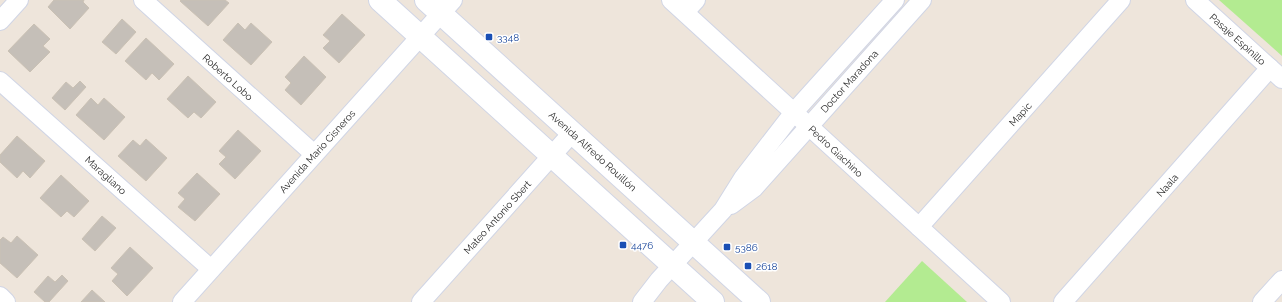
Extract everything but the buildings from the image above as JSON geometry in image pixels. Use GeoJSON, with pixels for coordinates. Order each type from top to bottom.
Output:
{"type":"FeatureCollection","features":[{"type":"Feature","properties":{"kind":"street"},"geometry":{"type":"LineString","coordinates":[[0,21],[19,0]]}},
{"type":"Feature","properties":{"kind":"street","name":"Roberto Lobo"},"geometry":{"type":"LineString","coordinates":[[143,0],[314,154]]}},
{"type":"Feature","properties":{"kind":"street"},"geometry":{"type":"LineString","coordinates":[[380,0],[713,302]]}},
{"type":"Feature","properties":{"kind":"street","name":"Pedro Giachino"},"geometry":{"type":"LineString","coordinates":[[671,0],[690,6],[808,126],[1001,302]]}},
{"type":"Feature","properties":{"kind":"street","name":"Doctor Maradona"},"geometry":{"type":"LineString","coordinates":[[724,210],[743,178],[794,112],[894,0]]}},
{"type":"Feature","properties":{"kind":"street","name":"Doctor Maradona"},"geometry":{"type":"LineString","coordinates":[[642,302],[659,280],[724,210],[754,188],[922,0]]}},
{"type":"Feature","properties":{"kind":"street","name":"Mapic"},"geometry":{"type":"LineString","coordinates":[[919,227],[1121,0]]}},
{"type":"Feature","properties":{"kind":"street","name":"Pasaje Espinillo"},"geometry":{"type":"LineString","coordinates":[[1195,0],[1276,74]]}},
{"type":"Feature","properties":{"kind":"street","name":"Avenida Mario Cisneros"},"geometry":{"type":"LineString","coordinates":[[182,302],[420,36],[440,4]]}},
{"type":"Feature","properties":{"kind":"street","name":"Avenida Alfredo Rouillón"},"geometry":{"type":"LineString","coordinates":[[440,4],[572,133],[759,302]]}},
{"type":"Feature","properties":{"kind":"street","name":"Naala"},"geometry":{"type":"LineString","coordinates":[[1063,302],[1276,74]]}},
{"type":"Feature","properties":{"kind":"street","name":"Maragliano"},"geometry":{"type":"LineString","coordinates":[[0,81],[211,269]]}},
{"type":"Feature","properties":{"kind":"street","name":"Mateo Antonio Sbert"},"geometry":{"type":"LineString","coordinates":[[421,302],[572,133]]}},
{"type":"Feature","properties":{"kind":"street"},"geometry":{"type":"LineString","coordinates":[[1262,302],[1281,283]]}},
{"type":"Feature","properties":{"kind":"street"},"geometry":{"type":"LineString","coordinates":[[0,296],[6,302]]}},
{"type":"Feature","properties":{"kind":"green space"},"geometry":{"type":"Polygon","coordinates":[[[1219,0],[1282,0],[1282,56],[1219,0]]]}},
{"type":"Feature","properties":{"kind":"green space"},"geometry":{"type":"Polygon","coordinates":[[[922,261],[967,302],[885,302],[922,261]]]}},
{"type":"Feature","properties":{"kind":"place","name":"3348"},"geometry":{"type":"Point","coordinates":[489,37]}},
{"type":"Feature","properties":{"kind":"place","name":"4476"},"geometry":{"type":"Point","coordinates":[623,245]}},
{"type":"Feature","properties":{"kind":"place","name":"5386"},"geometry":{"type":"Point","coordinates":[727,247]}},
{"type":"Feature","properties":{"kind":"place","name":"2618"},"geometry":{"type":"Point","coordinates":[748,266]}}]}
